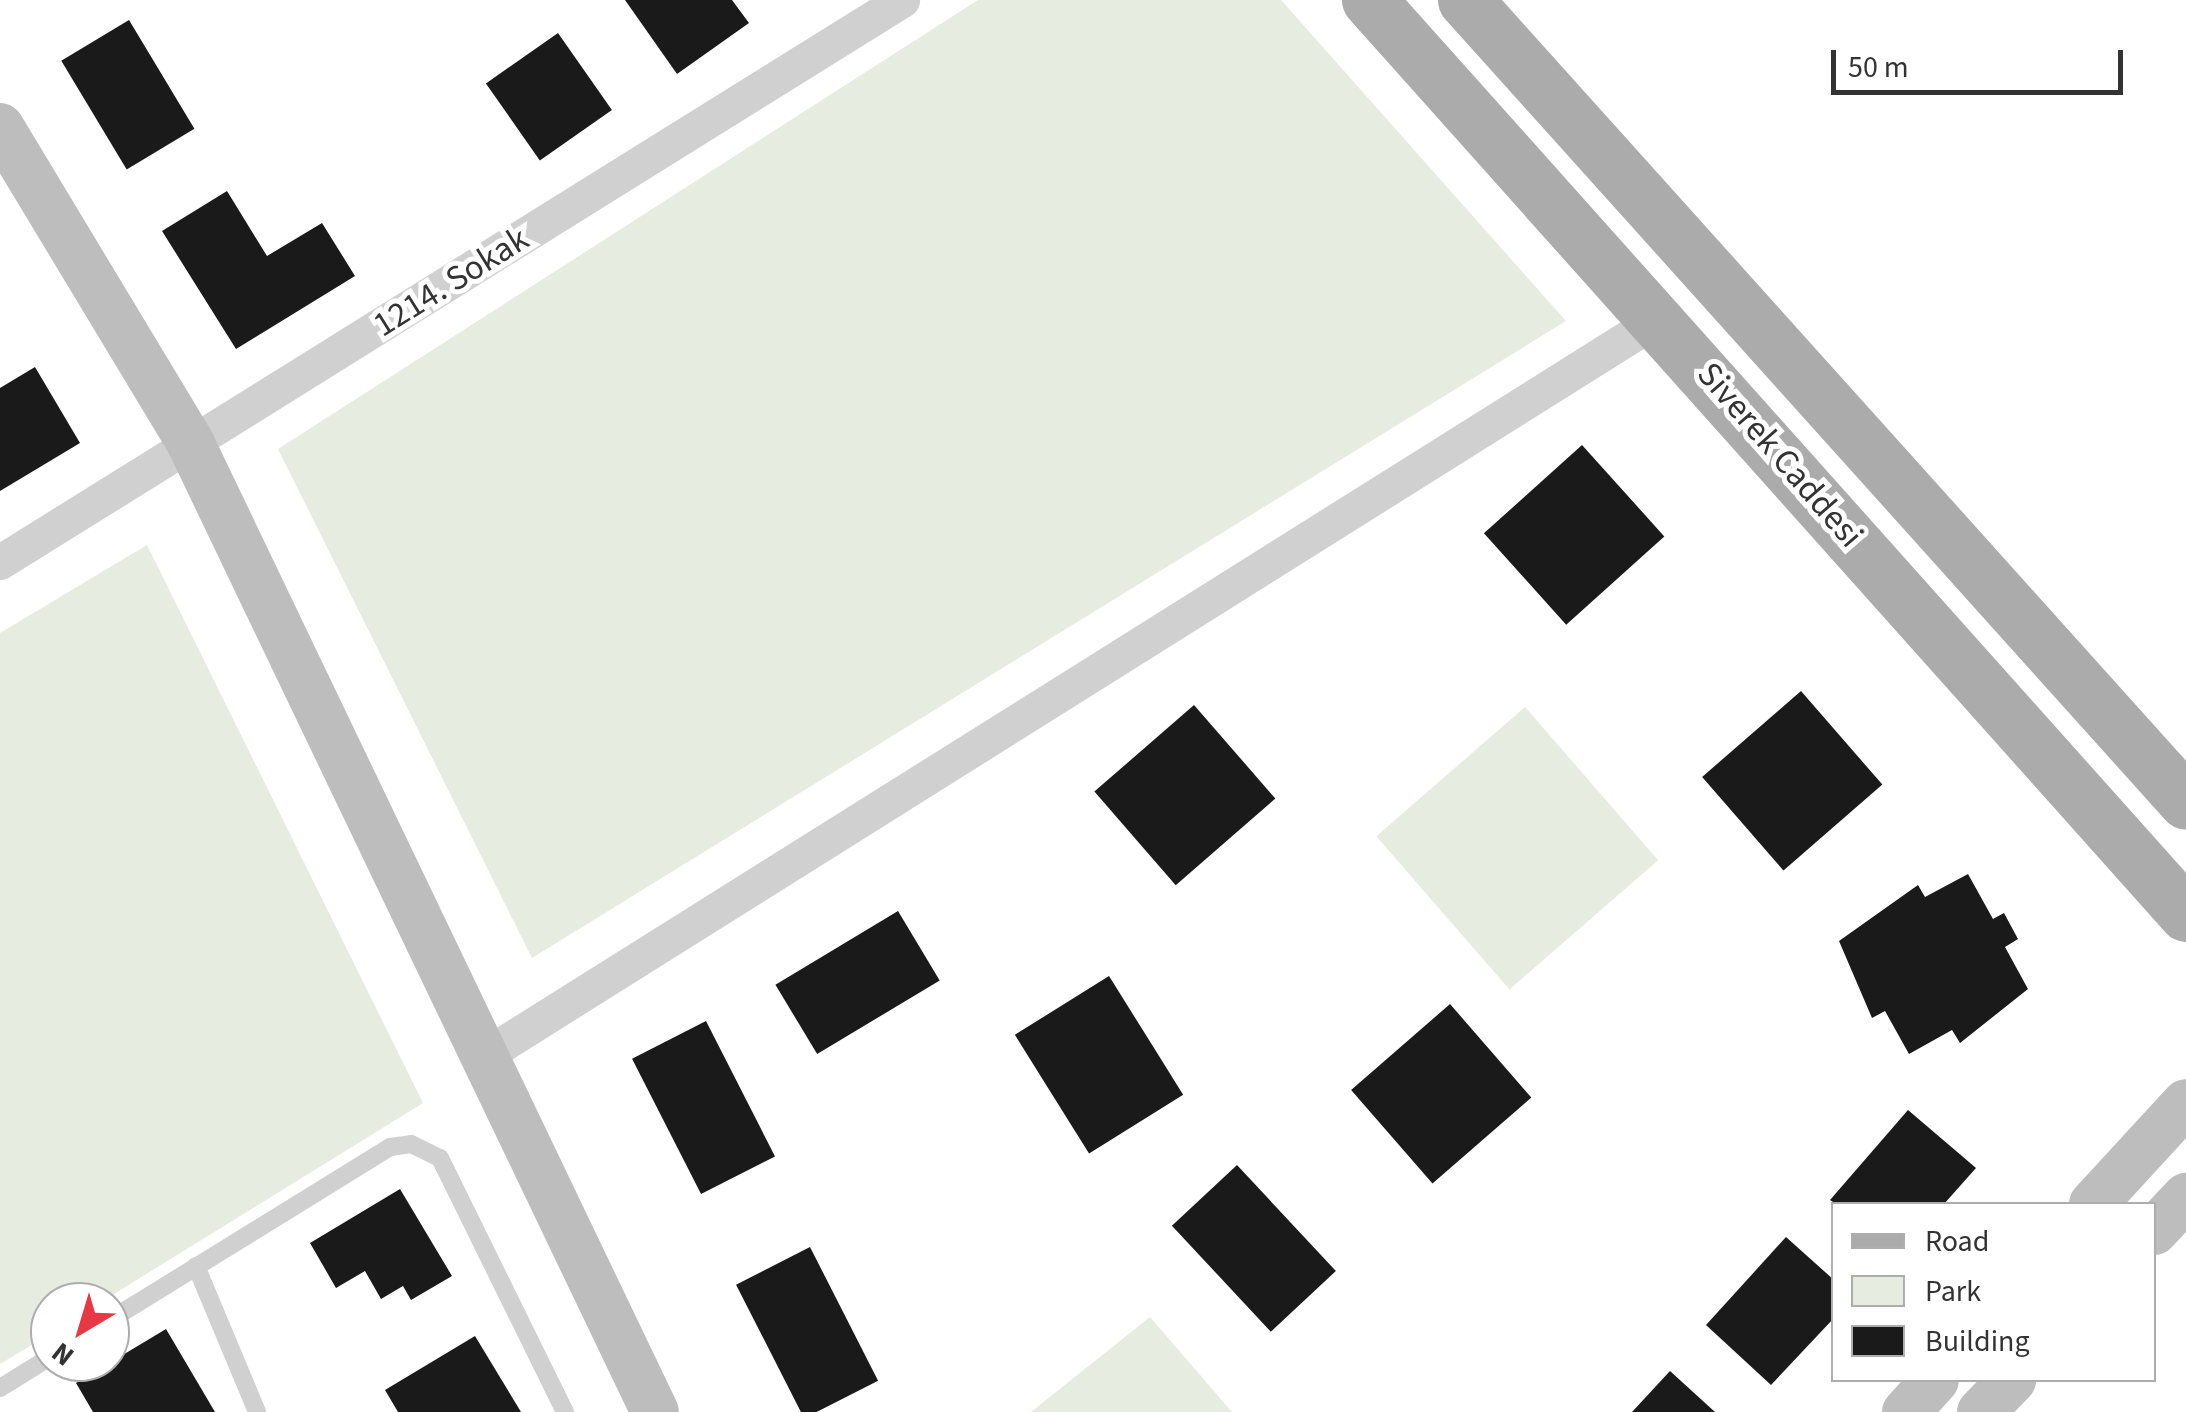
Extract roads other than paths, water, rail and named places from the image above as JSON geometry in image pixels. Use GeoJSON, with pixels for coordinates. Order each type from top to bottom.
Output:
{"type":"FeatureCollection","features":[{"type":"Feature","properties":{"kind":"main road","name":"Siverek Caddesi"},"geometry":{"type":"LineString","coordinates":[[1369,0],[1659,318],[2186,914]]}},
{"type":"Feature","properties":{"kind":"main road","name":"Siverek Caddesi"},"geometry":{"type":"LineString","coordinates":[[1464,0],[2186,802]]}},
{"type":"Feature","properties":{"kind":"street","name":"1214. Sokak"},"geometry":{"type":"LineString","coordinates":[[0,562],[902,0]]}},
{"type":"Feature","properties":{"kind":"street"},"geometry":{"type":"LineString","coordinates":[[0,126],[192,444],[655,1412]]}},
{"type":"Feature","properties":{"kind":"street"},"geometry":{"type":"LineString","coordinates":[[482,1057],[1659,318]]}},
{"type":"Feature","properties":{"kind":"street"},"geometry":{"type":"LineString","coordinates":[[2094,1202],[2186,1103]]}},
{"type":"Feature","properties":{"kind":"street"},"geometry":{"type":"LineString","coordinates":[[2156,1229],[2186,1197]]}},
{"type":"Feature","properties":{"kind":"street"},"geometry":{"type":"LineString","coordinates":[[1906,1412],[1933,1382]]}},
{"type":"Feature","properties":{"kind":"street"},"geometry":{"type":"LineString","coordinates":[[1981,1412],[2010,1382]]}},
{"type":"Feature","properties":{"kind":"lane"},"geometry":{"type":"LineString","coordinates":[[130,1307],[390,1147],[411,1144],[440,1158],[565,1412]]}},
{"type":"Feature","properties":{"kind":"lane"},"geometry":{"type":"LineString","coordinates":[[196,1266],[256,1412]]}},
{"type":"Feature","properties":{"kind":"lane"},"geometry":{"type":"LineString","coordinates":[[0,1388],[30,1369]]}}]}
